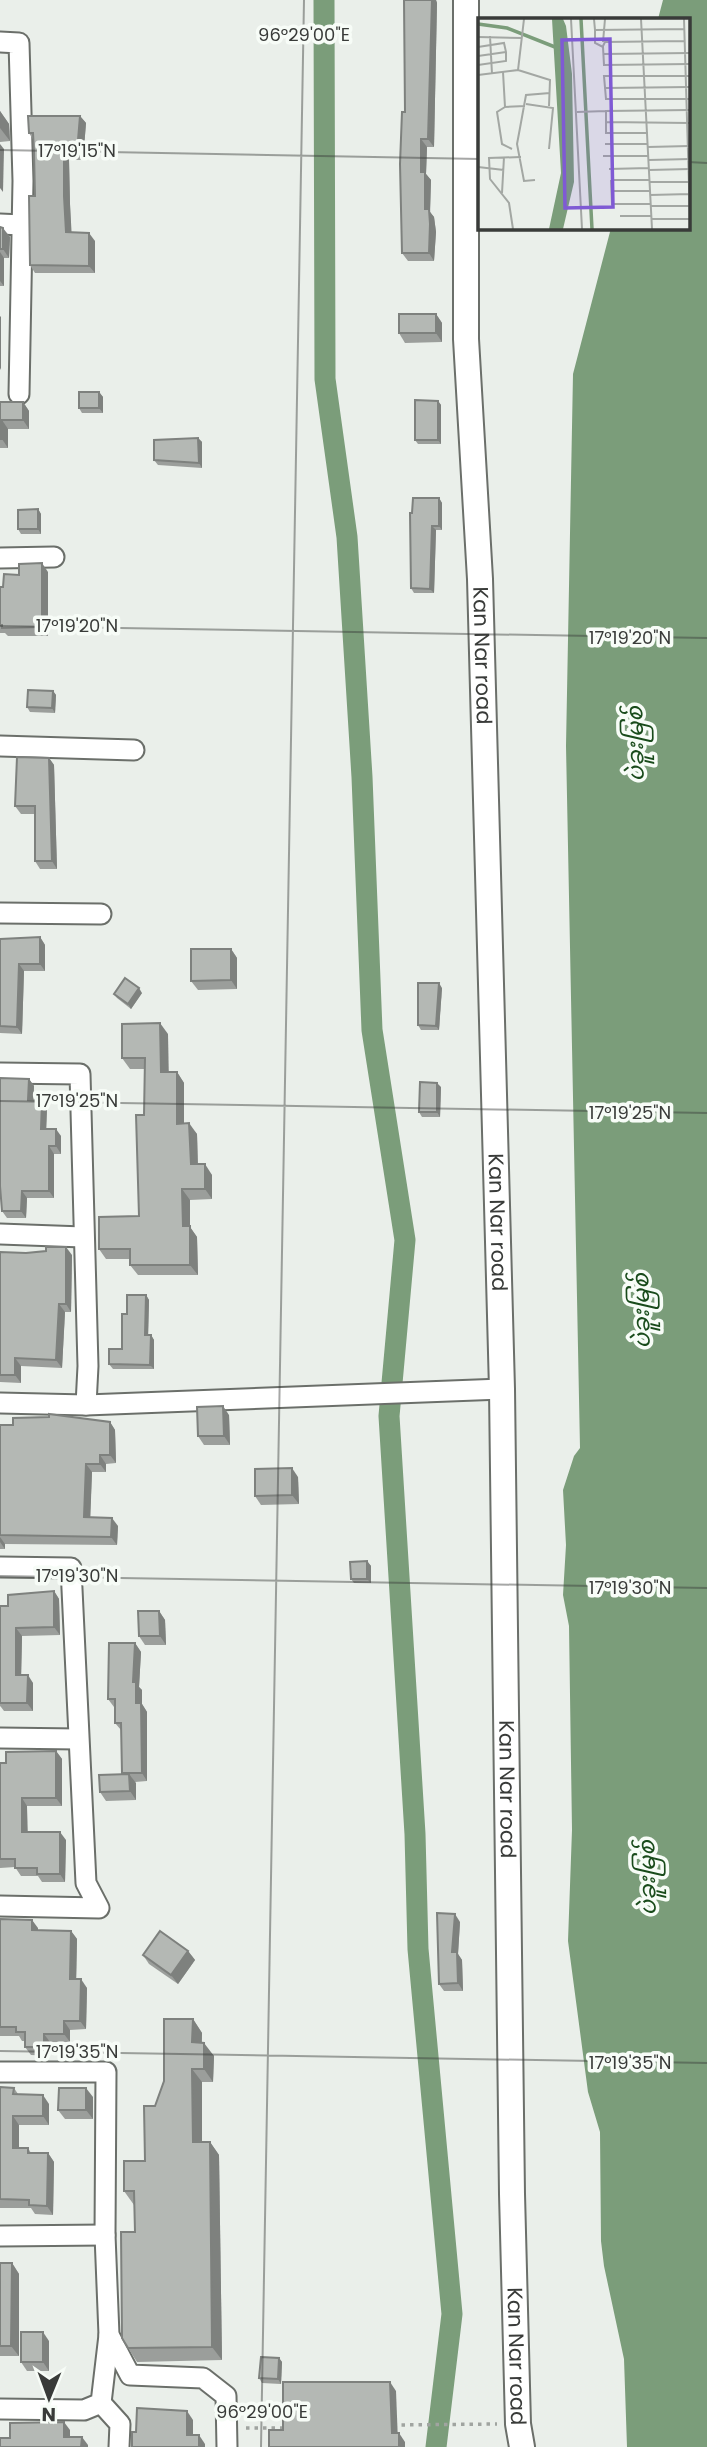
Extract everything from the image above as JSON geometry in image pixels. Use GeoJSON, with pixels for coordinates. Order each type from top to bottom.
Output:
{"type":"FeatureCollection","features":[{"type":"Feature","properties":{"kind":"street","name":"Kan Nar road"},"geometry":{"type":"LineString","coordinates":[[466,0],[466,339],[480,579],[502,1389],[520,2435]]}},
{"type":"Feature","properties":{"kind":"street"},"geometry":{"type":"LineString","coordinates":[[0,42],[19,43],[22,225],[17,394]]}},
{"type":"Feature","properties":{"kind":"street"},"geometry":{"type":"LineString","coordinates":[[0,224],[22,225]]}},
{"type":"Feature","properties":{"kind":"street"},"geometry":{"type":"LineString","coordinates":[[0,558],[54,557]]}},
{"type":"Feature","properties":{"kind":"street"},"geometry":{"type":"LineString","coordinates":[[0,746],[134,750]]}},
{"type":"Feature","properties":{"kind":"street"},"geometry":{"type":"LineString","coordinates":[[0,913],[101,914]]}},
{"type":"Feature","properties":{"kind":"street"},"geometry":{"type":"LineString","coordinates":[[0,1073],[80,1074],[86,1405]]}},
{"type":"Feature","properties":{"kind":"street"},"geometry":{"type":"LineString","coordinates":[[0,1234],[83,1237]]}},
{"type":"Feature","properties":{"kind":"street"},"geometry":{"type":"LineString","coordinates":[[0,1403],[86,1405],[502,1389]]}},
{"type":"Feature","properties":{"kind":"street"},"geometry":{"type":"LineString","coordinates":[[0,1567],[71,1568],[86,1883],[99,1908],[0,1906]]}},
{"type":"Feature","properties":{"kind":"street"},"geometry":{"type":"LineString","coordinates":[[0,1738],[78,1739]]}},
{"type":"Feature","properties":{"kind":"street"},"geometry":{"type":"LineString","coordinates":[[0,2071],[106,2072],[105,2235],[109,2335],[101,2403],[120,2424],[119,2447]]}},
{"type":"Feature","properties":{"kind":"street"},"geometry":{"type":"LineString","coordinates":[[0,2236],[105,2235]]}},
{"type":"Feature","properties":{"kind":"street"},"geometry":{"type":"LineString","coordinates":[[109,2335],[130,2375],[203,2378],[226,2396],[227,2447]]}},
{"type":"Feature","properties":{"kind":"street"},"geometry":{"type":"LineString","coordinates":[[0,2409],[84,2410],[101,2403]]}},
{"type":"Feature","properties":{"kind":"path"},"geometry":{"type":"LineString","coordinates":[[384,2425],[445,2424],[520,2435]]}},
{"type":"Feature","properties":{"kind":"path"},"geometry":{"type":"LineString","coordinates":[[236,2429],[290,2427]]}},
{"type":"Feature","properties":{"kind":"water","name":"ပဲခူးမြစ်"},"geometry":{"type":"Polygon","coordinates":[[[663,0],[707,0],[707,2447],[627,2447],[624,2359],[601,2241],[600,2132],[588,2092],[568,1941],[572,1830],[569,1626],[563,1595],[566,1545],[563,1490],[574,1456],[580,1448],[566,746],[573,374],[611,229],[690,229],[690,18],[658,18],[663,0]]]}},
{"type":"Feature","properties":{"kind":"building"},"geometry":{"type":"Polygon","coordinates":[[[404,0],[432,0],[428,139],[421,139],[421,172],[425,172],[425,209],[429,209],[429,253],[402,253],[400,164],[402,112],[405,112],[404,0]]]}},
{"type":"Feature","properties":{"kind":"building"},"geometry":{"type":"Polygon","coordinates":[[[28,116],[80,116],[77,152],[64,152],[66,232],[89,233],[89,266],[30,265],[29,196],[35,196],[33,133],[29,133],[28,116]]]}},
{"type":"Feature","properties":{"kind":"building"},"geometry":{"type":"Polygon","coordinates":[[[0,227],[3,228],[3,249],[0,249],[0,227]]]}},
{"type":"Feature","properties":{"kind":"building"},"geometry":{"type":"Polygon","coordinates":[[[399,314],[436,314],[436,333],[399,333],[399,314]]]}},
{"type":"Feature","properties":{"kind":"building"},"geometry":{"type":"Polygon","coordinates":[[[79,392],[99,392],[99,408],[79,408],[79,392]]]}},
{"type":"Feature","properties":{"kind":"building"},"geometry":{"type":"Polygon","coordinates":[[[415,400],[438,401],[438,440],[415,440],[415,400]]]}},
{"type":"Feature","properties":{"kind":"building"},"geometry":{"type":"Polygon","coordinates":[[[0,402],[23,402],[23,420],[2,420],[2,439],[0,439],[0,402]]]}},
{"type":"Feature","properties":{"kind":"building"},"geometry":{"type":"Polygon","coordinates":[[[198,438],[199,463],[154,460],[154,440],[198,438]]]}},
{"type":"Feature","properties":{"kind":"building"},"geometry":{"type":"Polygon","coordinates":[[[413,498],[439,498],[439,526],[432,526],[430,589],[411,588],[410,513],[413,498]]]}},
{"type":"Feature","properties":{"kind":"building"},"geometry":{"type":"Polygon","coordinates":[[[38,509],[38,529],[18,529],[18,510],[38,509]]]}},
{"type":"Feature","properties":{"kind":"building"},"geometry":{"type":"Polygon","coordinates":[[[42,563],[42,627],[2,628],[0,587],[3,587],[4,574],[19,575],[19,564],[42,563]]]}},
{"type":"Feature","properties":{"kind":"building"},"geometry":{"type":"Polygon","coordinates":[[[28,690],[53,691],[52,708],[27,707],[28,690]]]}},
{"type":"Feature","properties":{"kind":"building"},"geometry":{"type":"Polygon","coordinates":[[[17,757],[49,758],[52,861],[35,861],[35,806],[15,806],[17,757]]]}},
{"type":"Feature","properties":{"kind":"building"},"geometry":{"type":"Polygon","coordinates":[[[40,937],[40,964],[19,964],[17,1027],[0,1026],[0,939],[40,937]]]}},
{"type":"Feature","properties":{"kind":"building"},"geometry":{"type":"Polygon","coordinates":[[[191,949],[231,949],[231,980],[191,981],[191,949]]]}},
{"type":"Feature","properties":{"kind":"building"},"geometry":{"type":"Polygon","coordinates":[[[125,978],[139,988],[128,1004],[114,994],[125,978]]]}},
{"type":"Feature","properties":{"kind":"building"},"geometry":{"type":"Polygon","coordinates":[[[418,983],[439,983],[436,1026],[418,1025],[418,983]]]}},
{"type":"Feature","properties":{"kind":"building"},"geometry":{"type":"Polygon","coordinates":[[[160,1023],[161,1072],[177,1072],[177,1124],[189,1123],[191,1164],[205,1164],[205,1189],[182,1189],[183,1226],[190,1226],[190,1265],[130,1265],[130,1249],[99,1249],[99,1217],[139,1216],[136,1115],[144,1115],[145,1058],[122,1058],[122,1024],[160,1023]]]}},
{"type":"Feature","properties":{"kind":"building"},"geometry":{"type":"Polygon","coordinates":[[[0,1078],[29,1079],[28,1100],[42,1101],[41,1129],[56,1129],[56,1146],[49,1146],[49,1191],[22,1191],[21,1211],[2,1211],[0,1078]]]}},
{"type":"Feature","properties":{"kind":"building"},"geometry":{"type":"Polygon","coordinates":[[[420,1082],[437,1083],[437,1112],[419,1112],[420,1082]]]}},
{"type":"Feature","properties":{"kind":"building"},"geometry":{"type":"Polygon","coordinates":[[[46,1247],[66,1247],[66,1304],[59,1304],[56,1360],[15,1358],[15,1375],[0,1375],[0,1252],[46,1251],[46,1247]]]}},
{"type":"Feature","properties":{"kind":"building"},"geometry":{"type":"Polygon","coordinates":[[[127,1295],[146,1295],[145,1335],[151,1335],[150,1365],[109,1364],[109,1349],[122,1349],[122,1314],[127,1314],[127,1295]]]}},
{"type":"Feature","properties":{"kind":"building"},"geometry":{"type":"Polygon","coordinates":[[[223,1406],[224,1436],[198,1436],[197,1407],[223,1406]]]}},
{"type":"Feature","properties":{"kind":"building"},"geometry":{"type":"Polygon","coordinates":[[[49,1414],[110,1422],[110,1455],[100,1455],[100,1464],[86,1464],[84,1517],[112,1518],[111,1537],[0,1535],[0,1425],[13,1425],[13,1418],[49,1417],[49,1414]]]}},
{"type":"Feature","properties":{"kind":"building"},"geometry":{"type":"Polygon","coordinates":[[[292,1468],[292,1495],[255,1496],[255,1469],[292,1468]]]}},
{"type":"Feature","properties":{"kind":"building"},"geometry":{"type":"Polygon","coordinates":[[[367,1561],[367,1579],[351,1579],[350,1562],[367,1561]]]}},
{"type":"Feature","properties":{"kind":"building"},"geometry":{"type":"Polygon","coordinates":[[[54,1591],[54,1627],[16,1628],[16,1675],[28,1675],[27,1703],[0,1703],[0,1606],[8,1606],[8,1595],[54,1591]]]}},
{"type":"Feature","properties":{"kind":"building"},"geometry":{"type":"Polygon","coordinates":[[[138,1611],[159,1611],[160,1636],[139,1636],[138,1611]]]}},
{"type":"Feature","properties":{"kind":"building"},"geometry":{"type":"Polygon","coordinates":[[[109,1643],[135,1643],[133,1682],[136,1682],[136,1703],[141,1703],[142,1773],[122,1773],[121,1723],[115,1723],[115,1699],[108,1699],[109,1643]]]}},
{"type":"Feature","properties":{"kind":"building"},"geometry":{"type":"Polygon","coordinates":[[[56,1751],[56,1798],[22,1798],[22,1832],[60,1832],[60,1874],[37,1874],[37,1868],[15,1868],[15,1859],[0,1859],[0,1763],[6,1763],[6,1752],[56,1751]]]}},
{"type":"Feature","properties":{"kind":"building"},"geometry":{"type":"Polygon","coordinates":[[[129,1774],[130,1791],[100,1792],[99,1775],[129,1774]]]}},
{"type":"Feature","properties":{"kind":"building"},"geometry":{"type":"Polygon","coordinates":[[[437,1913],[455,1914],[452,1952],[457,1952],[458,1983],[439,1984],[437,1913]]]}},
{"type":"Feature","properties":{"kind":"building"},"geometry":{"type":"Polygon","coordinates":[[[0,1919],[32,1920],[32,1930],[71,1931],[70,1979],[81,1979],[80,2021],[64,2021],[64,2034],[44,2034],[44,2047],[25,2047],[25,2032],[16,2032],[16,2027],[0,2027],[0,1919]]]}},
{"type":"Feature","properties":{"kind":"building"},"geometry":{"type":"Polygon","coordinates":[[[160,1931],[188,1951],[171,1975],[143,1955],[160,1931]]]}},
{"type":"Feature","properties":{"kind":"building"},"geometry":{"type":"Polygon","coordinates":[[[164,2019],[193,2019],[192,2042],[204,2043],[204,2069],[192,2069],[193,2142],[210,2142],[212,2347],[128,2348],[122,2338],[121,2232],[135,2232],[134,2191],[124,2191],[124,2161],[145,2161],[144,2106],[155,2106],[164,2081],[164,2019]]]}},
{"type":"Feature","properties":{"kind":"building"},"geometry":{"type":"Polygon","coordinates":[[[0,2087],[14,2088],[13,2094],[43,2095],[43,2116],[13,2116],[13,2148],[28,2148],[28,2153],[48,2153],[47,2206],[29,2205],[29,2200],[0,2199],[0,2087]]]}},
{"type":"Feature","properties":{"kind":"building"},"geometry":{"type":"Polygon","coordinates":[[[59,2088],[86,2088],[86,2110],[58,2110],[59,2088]]]}},
{"type":"Feature","properties":{"kind":"building"},"geometry":{"type":"Polygon","coordinates":[[[0,2263],[12,2263],[11,2346],[0,2346],[0,2263]]]}},
{"type":"Feature","properties":{"kind":"building"},"geometry":{"type":"Polygon","coordinates":[[[21,2332],[43,2332],[43,2362],[21,2362],[21,2332]]]}},
{"type":"Feature","properties":{"kind":"building"},"geometry":{"type":"Polygon","coordinates":[[[261,2357],[279,2358],[278,2379],[259,2378],[261,2357]]]}},
{"type":"Feature","properties":{"kind":"building"},"geometry":{"type":"Polygon","coordinates":[[[283,2382],[390,2382],[392,2433],[399,2433],[399,2447],[269,2447],[269,2430],[283,2430],[283,2382]]]}},
{"type":"Feature","properties":{"kind":"building"},"geometry":{"type":"Polygon","coordinates":[[[137,2408],[187,2411],[187,2435],[199,2435],[199,2447],[132,2447],[137,2408]]]}},
{"type":"Feature","properties":{"kind":"building"},"geometry":{"type":"Polygon","coordinates":[[[64,2422],[64,2437],[82,2437],[81,2447],[0,2447],[0,2438],[10,2438],[10,2423],[64,2422]]]}},
{"type":"Feature","properties":{"kind":"waterway"},"geometry":{"type":"LineString","coordinates":[[324,0],[325,379],[347,537],[362,777],[372,1030],[405,1240],[389,1416],[415,1834],[418,1949],[452,2314],[436,2447]]}}]}
